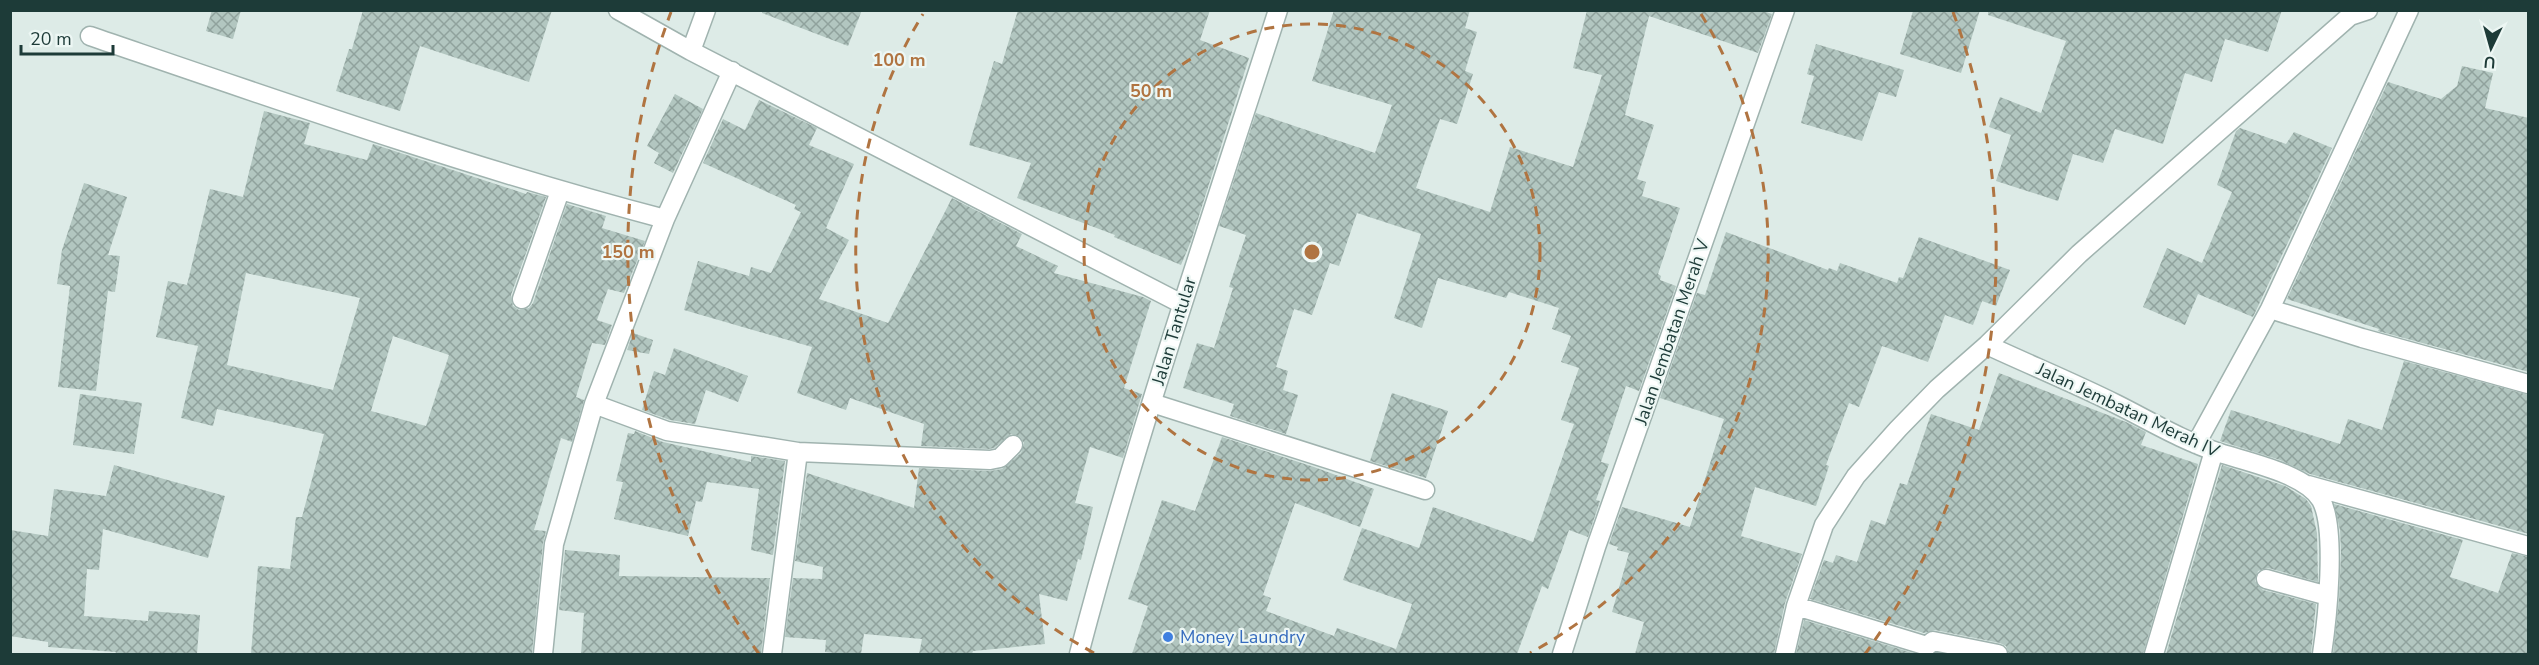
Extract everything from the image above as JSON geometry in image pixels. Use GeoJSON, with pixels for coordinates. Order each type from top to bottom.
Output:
{"type":"FeatureCollection","features":[{"type":"Feature","properties":{"kind":"street"},"geometry":{"type":"LineString","coordinates":[[618,10],[691,51],[1182,304]]}},
{"type":"Feature","properties":{"kind":"street"},"geometry":{"type":"LineString","coordinates":[[691,51],[706,10]]}},
{"type":"Feature","properties":{"kind":"street","name":"Jalan Tantular"},"geometry":{"type":"LineString","coordinates":[[1078,654],[1103,562],[1182,304],[1278,10]]}},
{"type":"Feature","properties":{"kind":"street","name":"Jalan Jembatan Merah V"},"geometry":{"type":"LineString","coordinates":[[1563,654],[1596,547],[1785,10]]}},
{"type":"Feature","properties":{"kind":"street"},"geometry":{"type":"LineString","coordinates":[[1785,654],[1796,606],[1824,525],[1856,476],[1937,389],[1987,345],[2079,254],[2350,16],[2368,10]]}},
{"type":"Feature","properties":{"kind":"street"},"geometry":{"type":"LineString","coordinates":[[2196,444],[2270,309],[2409,10]]}},
{"type":"Feature","properties":{"kind":"street"},"geometry":{"type":"LineString","coordinates":[[90,36],[321,115],[560,191],[666,219]]}},
{"type":"Feature","properties":{"kind":"street"},"geometry":{"type":"LineString","coordinates":[[543,654],[554,544],[594,404],[666,219],[732,71]]}},
{"type":"Feature","properties":{"kind":"street"},"geometry":{"type":"LineString","coordinates":[[522,299],[560,191]]}},
{"type":"Feature","properties":{"kind":"street"},"geometry":{"type":"LineString","coordinates":[[2270,309],[2362,338],[2529,384]]}},
{"type":"Feature","properties":{"kind":"street","name":"Jalan Jembatan Merah IV"},"geometry":{"type":"LineString","coordinates":[[1987,345],[2214,451],[2308,485],[2529,546]]}},
{"type":"Feature","properties":{"kind":"street"},"geometry":{"type":"LineString","coordinates":[[1152,402],[1425,490]]}},
{"type":"Feature","properties":{"kind":"street"},"geometry":{"type":"LineString","coordinates":[[594,404],[667,431],[798,452],[990,460],[1000,458],[1013,445]]}},
{"type":"Feature","properties":{"kind":"street"},"geometry":{"type":"LineString","coordinates":[[2154,654],[2214,451]]}},
{"type":"Feature","properties":{"kind":"street"},"geometry":{"type":"LineString","coordinates":[[772,654],[798,452]]}},
{"type":"Feature","properties":{"kind":"street"},"geometry":{"type":"LineString","coordinates":[[2308,485],[2321,500],[2326,516],[2329,562],[2322,654]]}},
{"type":"Feature","properties":{"kind":"street"},"geometry":{"type":"LineString","coordinates":[[2266,579],[2328,596]]}},
{"type":"Feature","properties":{"kind":"street"},"geometry":{"type":"LineString","coordinates":[[1796,606],[1927,646],[1933,640],[1998,654]]}},
{"type":"Feature","properties":{"kind":"building"},"geometry":{"type":"Polygon","coordinates":[[[212,10],[241,10],[233,39],[206,31],[212,10]]]}},
{"type":"Feature","properties":{"kind":"building"},"geometry":{"type":"Polygon","coordinates":[[[363,10],[552,10],[529,82],[420,46],[400,111],[336,91],[349,49],[352,49],[363,10]]]}},
{"type":"Feature","properties":{"kind":"building"},"geometry":{"type":"Polygon","coordinates":[[[762,10],[862,10],[848,46],[762,13],[762,10]]]}},
{"type":"Feature","properties":{"kind":"building"},"geometry":{"type":"Polygon","coordinates":[[[1018,10],[1210,10],[1200,40],[1249,58],[1191,241],[1181,265],[1114,237],[1115,235],[1017,198],[1031,163],[969,145],[994,61],[1002,64],[1018,10]]]}},
{"type":"Feature","properties":{"kind":"building"},"geometry":{"type":"Polygon","coordinates":[[[1334,10],[1470,10],[1465,28],[1477,32],[1465,71],[1473,74],[1457,124],[1440,119],[1416,188],[1490,212],[1510,147],[1573,167],[1602,75],[1573,68],[1587,10],[1760,10],[1772,14],[1758,53],[1649,16],[1625,115],[1654,125],[1637,179],[1646,182],[1642,196],[1680,208],[1658,274],[1661,276],[1660,280],[1676,286],[1639,391],[1626,386],[1601,462],[1609,464],[1596,500],[1600,501],[1588,537],[1569,530],[1548,589],[1542,586],[1517,654],[1132,654],[1148,606],[1128,599],[1162,500],[1195,511],[1222,437],[1374,489],[1360,527],[1295,503],[1263,595],[1271,598],[1266,611],[1334,636],[1337,628],[1396,649],[1412,604],[1343,580],[1362,528],[1419,548],[1433,507],[1533,542],[1574,424],[1561,420],[1579,368],[1561,362],[1571,336],[1552,329],[1559,308],[1509,292],[1506,298],[1438,278],[1422,328],[1394,318],[1421,234],[1357,213],[1339,266],[1330,263],[1312,315],[1294,309],[1276,367],[1288,371],[1283,390],[1298,395],[1286,434],[1230,416],[1234,404],[1183,388],[1197,343],[1214,348],[1233,288],[1229,287],[1246,235],[1219,226],[1256,113],[1375,153],[1392,105],[1312,81],[1334,10]]]}},
{"type":"Feature","properties":{"kind":"building"},"geometry":{"type":"Polygon","coordinates":[[[1980,10],[1961,73],[1900,54],[1913,11],[1980,10]]]}},
{"type":"Feature","properties":{"kind":"building"},"geometry":{"type":"Polygon","coordinates":[[[1988,10],[2282,10],[2268,52],[2225,39],[2212,82],[2185,73],[2163,144],[2115,129],[2103,163],[2073,154],[2058,201],[1996,181],[2011,135],[1989,127],[2000,97],[2041,113],[2066,41],[1988,15],[1988,10]]]}},
{"type":"Feature","properties":{"kind":"building"},"geometry":{"type":"Polygon","coordinates":[[[1816,44],[1904,70],[1896,97],[1879,92],[1862,141],[1801,123],[1814,76],[1807,74],[1816,44]]]}},
{"type":"Feature","properties":{"kind":"building"},"geometry":{"type":"Polygon","coordinates":[[[2462,66],[2493,73],[2485,108],[2529,118],[2529,372],[2378,331],[2379,329],[2287,299],[2388,82],[2441,99],[2457,86],[2462,66]]]}},
{"type":"Feature","properties":{"kind":"building"},"geometry":{"type":"Polygon","coordinates":[[[675,94],[703,109],[673,173],[654,163],[659,153],[647,146],[675,94]]]}},
{"type":"Feature","properties":{"kind":"building"},"geometry":{"type":"Polygon","coordinates":[[[759,100],[817,128],[809,145],[854,164],[826,228],[849,240],[819,299],[888,323],[952,198],[1022,234],[1016,246],[1058,266],[1054,273],[1151,301],[1124,388],[1142,394],[1123,458],[1090,447],[1075,503],[1093,507],[1081,560],[1078,559],[1067,601],[1039,594],[1045,644],[973,651],[972,654],[919,654],[922,639],[864,634],[861,654],[844,654],[825,652],[826,640],[785,637],[793,578],[822,579],[823,567],[795,561],[807,473],[914,508],[919,468],[990,471],[1002,469],[1021,453],[1024,443],[1020,437],[1011,434],[994,448],[989,449],[921,446],[924,424],[850,398],[846,410],[797,393],[812,347],[684,310],[698,261],[749,276],[751,267],[771,273],[801,212],[794,209],[796,205],[703,163],[723,119],[745,130],[759,100]]]}},
{"type":"Feature","properties":{"kind":"building"},"geometry":{"type":"Polygon","coordinates":[[[264,111],[310,123],[304,144],[367,160],[373,144],[526,194],[527,192],[546,197],[511,295],[513,306],[519,310],[529,308],[533,303],[567,204],[606,216],[602,228],[645,241],[624,293],[608,289],[597,320],[612,325],[605,345],[592,343],[576,397],[584,400],[572,442],[561,438],[534,530],[546,531],[532,654],[251,654],[258,566],[290,569],[296,517],[302,517],[324,434],[217,409],[213,426],[181,418],[198,346],[156,337],[168,281],[187,285],[210,189],[243,197],[264,111]],[[246,273],[227,365],[333,390],[360,298],[246,273]],[[393,336],[371,411],[426,426],[449,355],[393,336]]]}},
{"type":"Feature","properties":{"kind":"building"},"geometry":{"type":"Polygon","coordinates":[[[2240,128],[2286,144],[2294,132],[2332,148],[2253,317],[2198,294],[2185,325],[2143,307],[2167,248],[2202,263],[2232,192],[2217,185],[2236,131],[2240,128]]]}},
{"type":"Feature","properties":{"kind":"building"},"geometry":{"type":"Polygon","coordinates":[[[84,183],[127,197],[108,255],[120,256],[115,292],[108,291],[96,391],[58,387],[70,286],[57,284],[62,250],[84,183]]]}},
{"type":"Feature","properties":{"kind":"building"},"geometry":{"type":"Polygon","coordinates":[[[1726,232],[1828,270],[1829,268],[1837,271],[1840,263],[1897,283],[1899,277],[1903,278],[1919,237],[2010,270],[1996,306],[1982,301],[1973,325],[1945,315],[1928,362],[1882,346],[1859,407],[1849,403],[1826,465],[1829,466],[1816,506],[1755,487],[1741,536],[1802,554],[1785,603],[1774,654],[1635,654],[1644,622],[1612,612],[1629,553],[1617,550],[1618,547],[1609,544],[1622,507],[1690,527],[1724,419],[1660,398],[1697,293],[1705,295],[1726,232]]]}},
{"type":"Feature","properties":{"kind":"building"},"geometry":{"type":"Polygon","coordinates":[[[633,333],[653,340],[649,354],[627,350],[633,333]]]}},
{"type":"Feature","properties":{"kind":"building"},"geometry":{"type":"Polygon","coordinates":[[[674,348],[748,376],[738,402],[706,390],[695,424],[670,420],[642,410],[654,371],[665,375],[674,348]]]}},
{"type":"Feature","properties":{"kind":"building"},"geometry":{"type":"Polygon","coordinates":[[[2404,361],[2529,395],[2529,534],[2310,474],[2280,460],[2220,441],[2231,410],[2340,444],[2348,419],[2382,430],[2404,361]]]}},
{"type":"Feature","properties":{"kind":"building"},"geometry":{"type":"Polygon","coordinates":[[[1999,373],[2126,422],[2146,432],[2141,445],[2198,464],[2143,654],[2009,654],[2006,646],[2000,643],[1935,630],[1924,633],[1810,599],[1824,560],[1833,563],[1836,555],[1857,562],[1871,520],[1885,525],[1900,483],[1907,485],[1931,414],[1979,430],[1999,373]]]}},
{"type":"Feature","properties":{"kind":"building"},"geometry":{"type":"Polygon","coordinates":[[[1392,393],[1448,411],[1426,478],[1370,461],[1392,393]]]}},
{"type":"Feature","properties":{"kind":"building"},"geometry":{"type":"Polygon","coordinates":[[[80,394],[142,403],[134,454],[73,445],[80,394]]]}},
{"type":"Feature","properties":{"kind":"building"},"geometry":{"type":"Polygon","coordinates":[[[635,431],[663,442],[751,462],[751,456],[785,461],[773,555],[751,550],[759,489],[707,482],[702,502],[696,501],[688,536],[614,519],[623,482],[616,481],[628,433],[634,434],[635,431]]]}},
{"type":"Feature","properties":{"kind":"building"},"geometry":{"type":"Polygon","coordinates":[[[114,465],[225,496],[208,558],[103,529],[99,570],[87,569],[84,616],[148,621],[149,611],[200,615],[197,654],[115,654],[116,652],[48,647],[48,642],[10,636],[10,530],[48,536],[54,489],[106,496],[114,465]]]}},
{"type":"Feature","properties":{"kind":"building"},"geometry":{"type":"Polygon","coordinates":[[[2222,465],[2285,486],[2306,499],[2311,506],[2317,533],[2318,582],[2268,568],[2258,571],[2255,581],[2263,590],[2316,604],[2311,654],[2166,654],[2222,465]]]}},
{"type":"Feature","properties":{"kind":"building"},"geometry":{"type":"Polygon","coordinates":[[[2334,504],[2463,540],[2450,577],[2498,593],[2512,553],[2529,557],[2529,654],[2333,654],[2341,553],[2340,530],[2334,504]]]}},
{"type":"Feature","properties":{"kind":"building"},"geometry":{"type":"Polygon","coordinates":[[[565,550],[620,555],[619,576],[770,578],[761,654],[581,654],[584,613],[559,610],[565,550]]]}},
{"type":"Feature","properties":{"kind":"building"},"geometry":{"type":"Polygon","coordinates":[[[1804,620],[1916,654],[1796,654],[1804,620]]]}},
{"type":"Feature","properties":{"kind":"place","name":"Money Laundry"},"geometry":{"type":"Point","coordinates":[1168,637]}}]}
